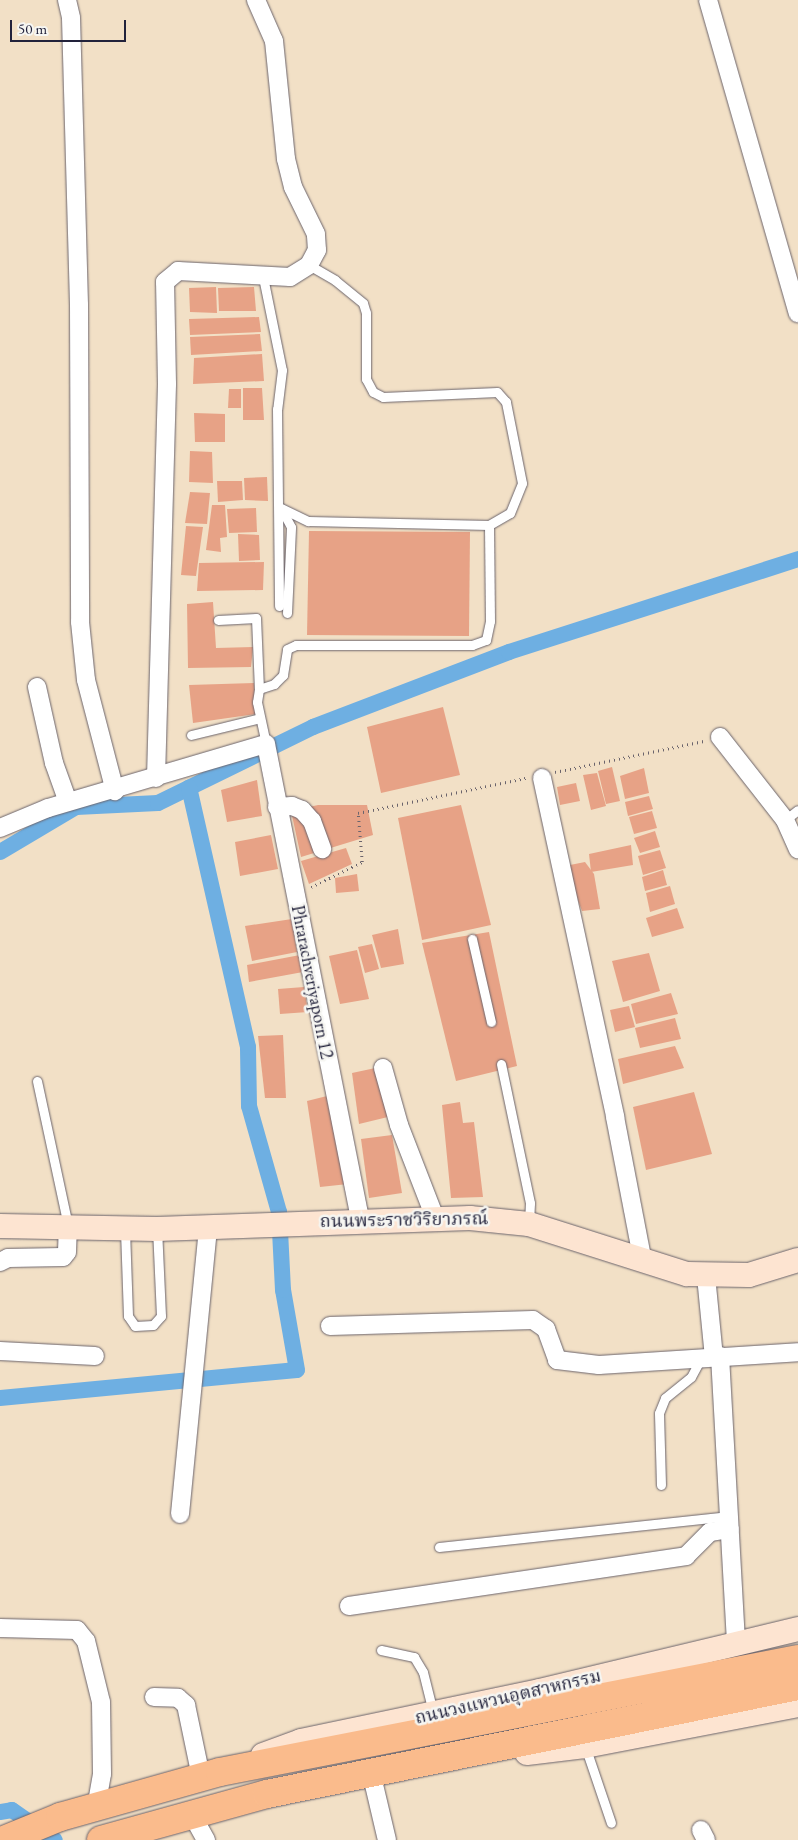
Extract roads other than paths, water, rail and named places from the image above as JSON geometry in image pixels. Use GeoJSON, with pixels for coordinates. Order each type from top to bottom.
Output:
{"type":"FeatureCollection","features":[{"type":"Feature","properties":{"kind":"main road","name":"ถนนพระราชวิริยาภรณ์"},"geometry":{"type":"LineString","coordinates":[[0,1226],[68,1229],[157,1229],[259,1223],[477,1218],[530,1224],[669,1271],[706,1276],[749,1275],[798,1260]]}},
{"type":"Feature","properties":{"kind":"main road","name":"ถนนวงแหวนอุตสาหกรรม"},"geometry":{"type":"LineString","coordinates":[[210,1775],[301,1741],[434,1715],[798,1629]]}},
{"type":"Feature","properties":{"kind":"main road","name":"ถนนวงแหวนอุตสาหกรรม"},"geometry":{"type":"LineString","coordinates":[[4,1840],[60,1817],[210,1775],[798,1659]]}},
{"type":"Feature","properties":{"kind":"main road"},"geometry":{"type":"LineString","coordinates":[[101,1840],[130,1834],[191,1813],[380,1771],[798,1686]]}},
{"type":"Feature","properties":{"kind":"main road"},"geometry":{"type":"LineString","coordinates":[[380,1771],[585,1746],[798,1705]]}},
{"type":"Feature","properties":{"kind":"street"},"geometry":{"type":"LineString","coordinates":[[67,0],[71,18],[80,305],[80,622],[86,680],[115,791]]}},
{"type":"Feature","properties":{"kind":"street"},"geometry":{"type":"LineString","coordinates":[[156,778],[167,384],[165,282],[178,271],[290,277],[309,265],[317,250],[316,234],[294,187],[286,159],[274,41],[256,0]]}},
{"type":"Feature","properties":{"kind":"street"},"geometry":{"type":"LineString","coordinates":[[708,0],[798,313]]}},
{"type":"Feature","properties":{"kind":"street"},"geometry":{"type":"LineString","coordinates":[[37,688],[54,763],[68,802]]}},
{"type":"Feature","properties":{"kind":"street"},"geometry":{"type":"LineString","coordinates":[[720,737],[792,815],[798,849]]}},
{"type":"Feature","properties":{"kind":"street"},"geometry":{"type":"LineString","coordinates":[[0,828],[68,802],[115,791],[266,746]]}},
{"type":"Feature","properties":{"kind":"street","name":"Phrarachveriyaporn 12"},"geometry":{"type":"LineString","coordinates":[[266,746],[294,896],[360,1220]]}},
{"type":"Feature","properties":{"kind":"street"},"geometry":{"type":"LineString","coordinates":[[543,775],[615,1117],[643,1262]]}},
{"type":"Feature","properties":{"kind":"street"},"geometry":{"type":"LineString","coordinates":[[277,807],[292,806],[302,810],[312,821],[322,849]]}},
{"type":"Feature","properties":{"kind":"street"},"geometry":{"type":"LineString","coordinates":[[383,1068],[399,1125],[435,1218]]}},
{"type":"Feature","properties":{"kind":"street"},"geometry":{"type":"LineString","coordinates":[[180,1514],[194,1391],[208,1226]]}},
{"type":"Feature","properties":{"kind":"street"},"geometry":{"type":"LineString","coordinates":[[0,1262],[8,1258],[63,1257],[67,1252],[68,1229]]}},
{"type":"Feature","properties":{"kind":"street"},"geometry":{"type":"LineString","coordinates":[[706,1276],[712,1357],[729,1522],[736,1643]]}},
{"type":"Feature","properties":{"kind":"street"},"geometry":{"type":"LineString","coordinates":[[330,1326],[533,1320],[546,1330],[553,1356],[567,1362],[599,1365],[798,1352]]}},
{"type":"Feature","properties":{"kind":"street"},"geometry":{"type":"LineString","coordinates":[[0,1351],[95,1356]]}},
{"type":"Feature","properties":{"kind":"street"},"geometry":{"type":"LineString","coordinates":[[349,1606],[686,1556],[710,1532],[729,1522]]}},
{"type":"Feature","properties":{"kind":"street"},"geometry":{"type":"LineString","coordinates":[[0,1628],[78,1630],[86,1641],[101,1702],[102,1774],[96,1807]]}},
{"type":"Feature","properties":{"kind":"street"},"geometry":{"type":"LineString","coordinates":[[154,1697],[178,1698],[186,1705],[194,1733],[210,1775]]}},
{"type":"Feature","properties":{"kind":"street"},"geometry":{"type":"LineString","coordinates":[[380,1771],[387,1840]]}},
{"type":"Feature","properties":{"kind":"street"},"geometry":{"type":"LineString","coordinates":[[191,1813],[206,1840]]}},
{"type":"Feature","properties":{"kind":"lane"},"geometry":{"type":"LineString","coordinates":[[281,508],[308,520],[489,524],[510,514],[522,483],[506,402],[497,392],[383,397],[373,392],[366,379],[366,313],[363,303],[335,280],[309,265]]}},
{"type":"Feature","properties":{"kind":"lane"},"geometry":{"type":"LineString","coordinates":[[263,277],[282,370],[277,409],[281,508],[279,606]]}},
{"type":"Feature","properties":{"kind":"lane"},"geometry":{"type":"LineString","coordinates":[[281,508],[291,527],[287,613]]}},
{"type":"Feature","properties":{"kind":"lane"},"geometry":{"type":"LineString","coordinates":[[259,689],[274,684],[283,675],[287,649],[296,645],[472,644],[486,640],[490,621],[489,524]]}},
{"type":"Feature","properties":{"kind":"lane"},"geometry":{"type":"LineString","coordinates":[[218,620],[256,618],[260,718],[266,746]]}},
{"type":"Feature","properties":{"kind":"lane"},"geometry":{"type":"LineString","coordinates":[[191,735],[260,718]]}},
{"type":"Feature","properties":{"kind":"lane"},"geometry":{"type":"LineString","coordinates":[[472,939],[491,1022]]}},
{"type":"Feature","properties":{"kind":"lane"},"geometry":{"type":"LineString","coordinates":[[501,1064],[530,1203],[530,1224]]}},
{"type":"Feature","properties":{"kind":"lane"},"geometry":{"type":"LineString","coordinates":[[37,1081],[68,1229]]}},
{"type":"Feature","properties":{"kind":"lane"},"geometry":{"type":"LineString","coordinates":[[125,1229],[128,1316],[135,1326],[154,1325],[161,1316],[157,1229]]}},
{"type":"Feature","properties":{"kind":"lane"},"geometry":{"type":"LineString","coordinates":[[661,1486],[659,1413],[665,1398],[692,1378],[712,1357]]}},
{"type":"Feature","properties":{"kind":"lane"},"geometry":{"type":"LineString","coordinates":[[439,1547],[729,1522]]}},
{"type":"Feature","properties":{"kind":"lane"},"geometry":{"type":"LineString","coordinates":[[381,1650],[404,1653],[414,1658],[423,1672],[434,1715]]}},
{"type":"Feature","properties":{"kind":"lane"},"geometry":{"type":"LineString","coordinates":[[585,1746],[611,1823]]}},
{"type":"Feature","properties":{"kind":"waterway"},"geometry":{"type":"LineString","coordinates":[[0,852],[76,807],[158,803],[313,727],[509,652],[798,559]]}},
{"type":"Feature","properties":{"kind":"waterway"},"geometry":{"type":"LineString","coordinates":[[0,1398],[297,1370],[283,1290],[279,1212],[249,1106],[248,1047],[189,788]]}},
{"type":"Feature","properties":{"kind":"waterway"},"geometry":{"type":"LineString","coordinates":[[0,1812],[12,1810],[55,1840]]}}]}
